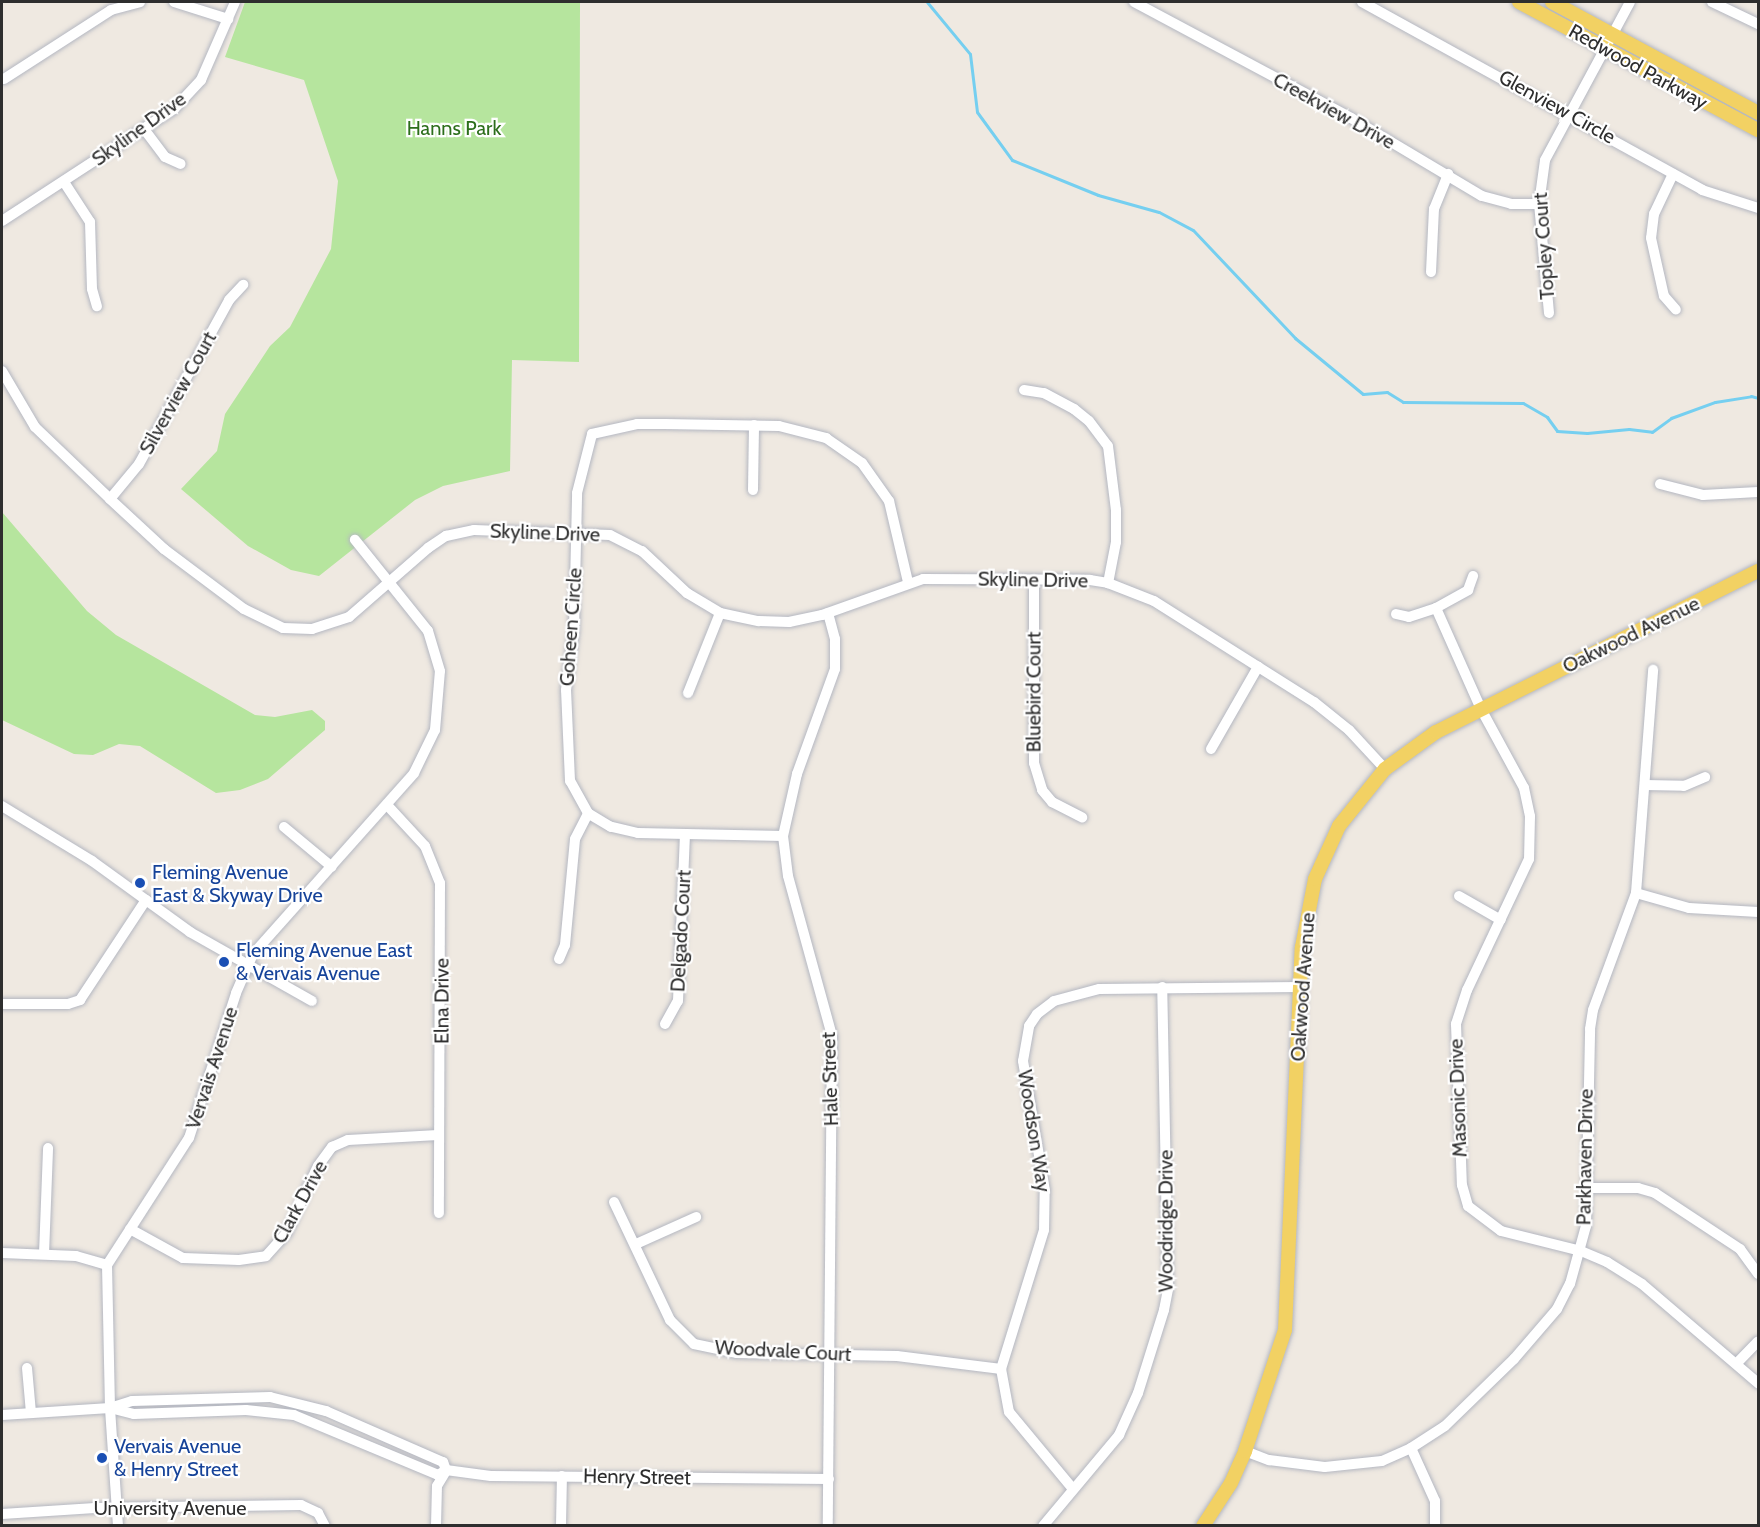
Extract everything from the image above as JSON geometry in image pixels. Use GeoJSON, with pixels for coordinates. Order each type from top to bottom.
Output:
{"type":"FeatureCollection","features":[{"type":"Feature","properties":{"kind":"main road","name":"Redwood Parkway"},"geometry":{"type":"LineString","coordinates":[[1520,2],[1758,130]]}},
{"type":"Feature","properties":{"kind":"main road","name":"Redwood Parkway"},"geometry":{"type":"LineString","coordinates":[[1552,2],[1758,113]]}},
{"type":"Feature","properties":{"kind":"main road","name":"Oakwood Avenue"},"geometry":{"type":"LineString","coordinates":[[1203,1526],[1231,1483],[1245,1451],[1285,1330],[1289,1296],[1300,987],[1306,917],[1326,853],[1360,796],[1384,769],[1436,732],[1758,571]]}},
{"type":"Feature","properties":{"kind":"street"},"geometry":{"type":"LineString","coordinates":[[4,79],[111,10],[140,2]]}},
{"type":"Feature","properties":{"kind":"street"},"geometry":{"type":"LineString","coordinates":[[174,2],[228,19]]}},
{"type":"Feature","properties":{"kind":"street","name":"Skyline Drive"},"geometry":{"type":"LineString","coordinates":[[2,221],[174,109],[201,80],[235,2]]}},
{"type":"Feature","properties":{"kind":"street","name":"Creekview Drive"},"geometry":{"type":"LineString","coordinates":[[1134,2],[1498,202],[1539,204]]}},
{"type":"Feature","properties":{"kind":"street","name":"Glenview Circle"},"geometry":{"type":"LineString","coordinates":[[1362,2],[1569,114],[1702,190],[1756,208]]}},
{"type":"Feature","properties":{"kind":"street","name":"Topley Court"},"geometry":{"type":"LineString","coordinates":[[1549,313],[1539,204],[1545,160],[1630,2]]}},
{"type":"Feature","properties":{"kind":"street"},"geometry":{"type":"LineString","coordinates":[[1712,2],[1758,24]]}},
{"type":"Feature","properties":{"kind":"street"},"geometry":{"type":"LineString","coordinates":[[144,129],[165,157],[181,164]]}},
{"type":"Feature","properties":{"kind":"street"},"geometry":{"type":"LineString","coordinates":[[1431,272],[1434,209],[1448,174]]}},
{"type":"Feature","properties":{"kind":"street"},"geometry":{"type":"LineString","coordinates":[[1673,174],[1654,213],[1651,238],[1664,296],[1676,310]]}},
{"type":"Feature","properties":{"kind":"street"},"geometry":{"type":"LineString","coordinates":[[64,182],[90,222],[93,289],[97,306]]}},
{"type":"Feature","properties":{"kind":"street","name":"Silverview Court"},"geometry":{"type":"LineString","coordinates":[[110,499],[139,464],[229,300],[243,285]]}},
{"type":"Feature","properties":{"kind":"street","name":"Skyline Drive"},"geometry":{"type":"LineString","coordinates":[[2,371],[35,427],[164,549],[244,609],[283,628],[312,629],[336,623],[359,609],[428,548],[459,532],[576,531],[610,535],[631,543],[687,593],[720,613],[774,622],[828,613],[908,582],[1034,580],[1107,583],[1154,601],[1337,719],[1384,769]]}},
{"type":"Feature","properties":{"kind":"street"},"geometry":{"type":"LineString","coordinates":[[1024,390],[1044,393],[1074,409],[1089,421],[1108,446],[1116,510],[1116,542],[1107,583]]}},
{"type":"Feature","properties":{"kind":"street","name":"Goheen Circle"},"geometry":{"type":"LineString","coordinates":[[588,813],[570,781],[566,753],[566,690],[574,630],[578,476],[592,434],[637,424],[754,425],[806,430],[826,438],[862,463],[889,501],[908,582]]}},
{"type":"Feature","properties":{"kind":"street"},"geometry":{"type":"LineString","coordinates":[[753,490],[754,425]]}},
{"type":"Feature","properties":{"kind":"street"},"geometry":{"type":"LineString","coordinates":[[1660,484],[1702,495],[1758,492]]}},
{"type":"Feature","properties":{"kind":"street","name":"Vervais Avenue"},"geometry":{"type":"LineString","coordinates":[[107,1264],[189,1138],[248,965],[265,940],[387,805],[426,753],[435,730],[441,690],[440,671],[428,631],[355,540]]}},
{"type":"Feature","properties":{"kind":"street"},"geometry":{"type":"LineString","coordinates":[[1396,614],[1409,617],[1436,608],[1468,590],[1473,576]]}},
{"type":"Feature","properties":{"kind":"street","name":"Bluebird Court"},"geometry":{"type":"LineString","coordinates":[[1034,580],[1034,763],[1042,790],[1052,802],[1082,817]]}},
{"type":"Feature","properties":{"kind":"street","name":"Masonic Drive"},"geometry":{"type":"LineString","coordinates":[[1436,608],[1481,709],[1524,788],[1530,816],[1529,859],[1456,1024],[1462,1185],[1468,1206],[1487,1224],[1518,1237],[1581,1251],[1642,1284],[1758,1383]]}},
{"type":"Feature","properties":{"kind":"street"},"geometry":{"type":"LineString","coordinates":[[688,693],[720,613]]}},
{"type":"Feature","properties":{"kind":"street","name":"Hale Street"},"geometry":{"type":"LineString","coordinates":[[828,613],[835,639],[835,669],[797,774],[783,836],[788,876],[832,1036],[828,1526]]}},
{"type":"Feature","properties":{"kind":"street"},"geometry":{"type":"LineString","coordinates":[[1211,749],[1258,667]]}},
{"type":"Feature","properties":{"kind":"street","name":"Parkhaven Drive"},"geometry":{"type":"LineString","coordinates":[[1245,1451],[1269,1460],[1325,1467],[1382,1461],[1411,1448],[1445,1426],[1535,1336],[1570,1284],[1581,1251],[1586,1188],[1587,1065],[1593,1010],[1636,893],[1653,670]]}},
{"type":"Feature","properties":{"kind":"street"},"geometry":{"type":"LineString","coordinates":[[1645,784],[1684,786],[1705,777]]}},
{"type":"Feature","properties":{"kind":"street","name":"Elna Drive"},"geometry":{"type":"LineString","coordinates":[[387,805],[425,846],[440,883],[439,1213]]}},
{"type":"Feature","properties":{"kind":"street"},"geometry":{"type":"LineString","coordinates":[[2,806],[92,861],[190,932],[312,1001]]}},
{"type":"Feature","properties":{"kind":"street"},"geometry":{"type":"LineString","coordinates":[[559,959],[566,945],[571,857],[588,813],[611,827],[638,833],[783,836]]}},
{"type":"Feature","properties":{"kind":"street"},"geometry":{"type":"LineString","coordinates":[[284,827],[332,867]]}},
{"type":"Feature","properties":{"kind":"street","name":"Delgado Court"},"geometry":{"type":"LineString","coordinates":[[665,1024],[678,1001],[685,834]]}},
{"type":"Feature","properties":{"kind":"street"},"geometry":{"type":"LineString","coordinates":[[1636,893],[1689,908],[1758,912]]}},
{"type":"Feature","properties":{"kind":"street"},"geometry":{"type":"LineString","coordinates":[[1458,896],[1501,920]]}},
{"type":"Feature","properties":{"kind":"street"},"geometry":{"type":"LineString","coordinates":[[2,1004],[68,1004],[80,1000],[146,900]]}},
{"type":"Feature","properties":{"kind":"street","name":"Woodson Way"},"geometry":{"type":"LineString","coordinates":[[1073,1489],[1009,1412],[1001,1369],[1044,1230],[1045,1191],[1023,1061],[1029,1026],[1037,1014],[1054,1001],[1072,994],[1162,987],[1300,987]]}},
{"type":"Feature","properties":{"kind":"street","name":"Woodridge Drive"},"geometry":{"type":"LineString","coordinates":[[1043,1526],[1073,1489],[1108,1452],[1128,1418],[1164,1310],[1168,1277],[1162,987]]}},
{"type":"Feature","properties":{"kind":"street","name":"Clark Drive"},"geometry":{"type":"LineString","coordinates":[[130,1229],[183,1258],[239,1260],[266,1256],[286,1233],[318,1166],[332,1147],[348,1140],[438,1135]]}},
{"type":"Feature","properties":{"kind":"street"},"geometry":{"type":"LineString","coordinates":[[44,1254],[48,1148]]}},
{"type":"Feature","properties":{"kind":"street"},"geometry":{"type":"LineString","coordinates":[[1586,1188],[1638,1188],[1655,1193],[1740,1249],[1758,1274]]}},
{"type":"Feature","properties":{"kind":"street","name":"Woodvale Court"},"geometry":{"type":"LineString","coordinates":[[614,1202],[636,1244],[670,1320],[694,1344],[737,1353],[897,1356],[1001,1369]]}},
{"type":"Feature","properties":{"kind":"street"},"geometry":{"type":"LineString","coordinates":[[636,1244],[696,1216]]}},
{"type":"Feature","properties":{"kind":"street"},"geometry":{"type":"LineString","coordinates":[[2,1253],[44,1254],[107,1264],[110,1408],[117,1526]]}},
{"type":"Feature","properties":{"kind":"street"},"geometry":{"type":"LineString","coordinates":[[1737,1363],[1758,1341]]}},
{"type":"Feature","properties":{"kind":"street"},"geometry":{"type":"LineString","coordinates":[[27,1368],[31,1413]]}},
{"type":"Feature","properties":{"kind":"street","name":"Henry Street"},"geometry":{"type":"LineString","coordinates":[[2,1415],[110,1408],[134,1414],[246,1410],[294,1414],[438,1475],[446,1470],[491,1476],[829,1479]]}},
{"type":"Feature","properties":{"kind":"street"},"geometry":{"type":"LineString","coordinates":[[1411,1448],[1435,1501],[1435,1526]]}},
{"type":"Feature","properties":{"kind":"street"},"geometry":{"type":"LineString","coordinates":[[436,1526],[437,1486],[446,1470]]}},
{"type":"Feature","properties":{"kind":"street"},"geometry":{"type":"LineString","coordinates":[[561,1526],[562,1476]]}},
{"type":"Feature","properties":{"kind":"street","name":"University Avenue"},"geometry":{"type":"LineString","coordinates":[[2,1514],[117,1507],[303,1505],[318,1513],[325,1526]]}},
{"type":"Feature","properties":{"kind":"green space","name":"Hanns Park"},"geometry":{"type":"Polygon","coordinates":[[[245,2],[580,2],[579,362],[512,360],[510,471],[443,486],[415,500],[319,576],[291,570],[248,546],[181,489],[217,451],[225,414],[270,346],[290,327],[331,249],[338,181],[304,80],[225,57],[245,2]]]}},
{"type":"Feature","properties":{"kind":"green space"},"geometry":{"type":"Polygon","coordinates":[[[2,512],[87,611],[116,635],[255,715],[275,717],[312,710],[325,721],[325,730],[268,779],[240,790],[216,793],[140,746],[119,744],[93,755],[74,754],[2,720],[2,512]]]}},
{"type":"Feature","properties":{"kind":"waterway"},"geometry":{"type":"LineString","coordinates":[[927,2],[970,54],[977,112],[1012,160],[1098,195],[1159,212],[1193,230],[1295,338],[1363,394],[1387,392],[1403,402],[1523,403],[1547,417],[1557,431],[1587,433],[1629,429],[1652,432],[1671,418],[1715,402],[1751,396],[1758,398]]}},
{"type":"Feature","properties":{"kind":"place","name":"Fleming Avenue East & Skyway Drive"},"geometry":{"type":"Point","coordinates":[140,883]}},
{"type":"Feature","properties":{"kind":"place","name":"Fleming Avenue East & Vervais Avenue"},"geometry":{"type":"Point","coordinates":[224,962]}},
{"type":"Feature","properties":{"kind":"place","name":"Vervais Avenue & Henry Street"},"geometry":{"type":"Point","coordinates":[102,1458]}}]}
